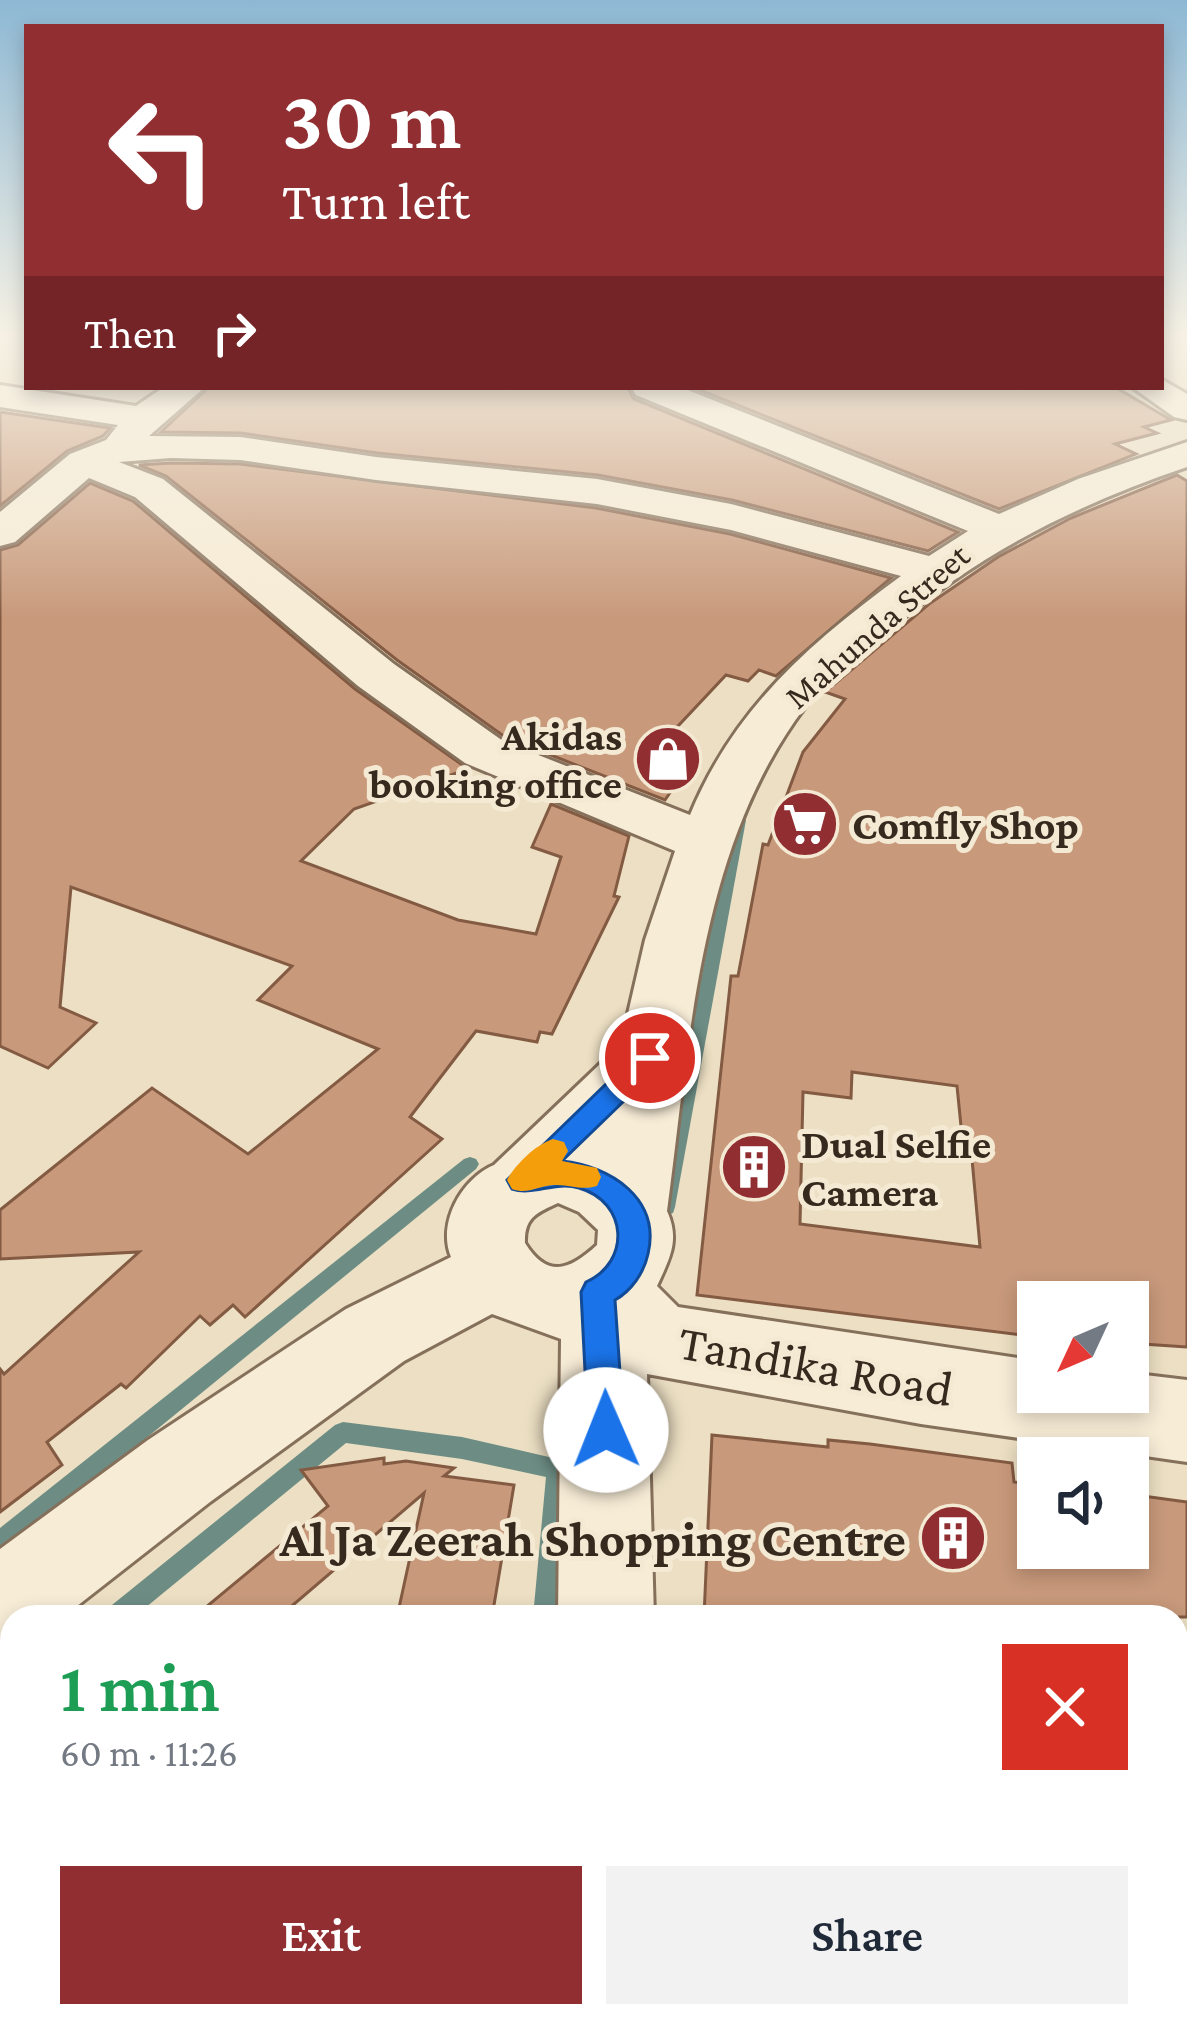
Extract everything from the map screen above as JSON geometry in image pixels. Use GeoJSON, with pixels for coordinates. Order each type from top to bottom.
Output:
{"type":"FeatureCollection","features":[{"type":"Feature","properties":{"kind":"street"},"geometry":{"type":"LineString","coordinates":[[85,431],[116,443],[257,450],[332,463],[434,470],[614,494],[790,527],[930,570]]}},
{"type":"Feature","properties":{"kind":"street"},"geometry":{"type":"LineString","coordinates":[[0,533],[132,431]]}},
{"type":"Feature","properties":{"kind":"street"},"geometry":{"type":"LineString","coordinates":[[757,431],[997,528]]}},
{"type":"Feature","properties":{"kind":"street"},"geometry":{"type":"LineString","coordinates":[[116,443],[149,488],[376,675],[484,752],[708,842]]}},
{"type":"Feature","properties":{"kind":"street","name":"Mahunda Street"},"geometry":{"type":"LineString","coordinates":[[606,1605],[606,1383],[612,1263],[682,917],[708,842],[745,762],[788,694],[930,570],[997,528],[1099,482],[1187,454]]}},
{"type":"Feature","properties":{"kind":"street"},"geometry":{"type":"LineString","coordinates":[[523,1180],[553,1172],[583,1176],[610,1189],[612,1263],[582,1300],[549,1303],[518,1294],[494,1274],[483,1249],[485,1221],[499,1197],[523,1180],[650,1058]]}},
{"type":"Feature","properties":{"kind":"street","name":"Tandika Road"},"geometry":{"type":"LineString","coordinates":[[612,1263],[638,1326],[662,1342],[921,1385],[1187,1421]]}},
{"type":"Feature","properties":{"kind":"street"},"geometry":{"type":"LineString","coordinates":[[3,1605],[179,1471],[374,1335],[494,1274]]}},
{"type":"Feature","properties":{"kind":"building"},"geometry":{"type":"Polygon","coordinates":[[[0,431],[108,431],[67,451],[0,506],[0,431]]]}},
{"type":"Feature","properties":{"kind":"building"},"geometry":{"type":"Polygon","coordinates":[[[711,431],[958,532],[928,551],[732,500],[598,475],[377,453],[241,433],[161,432],[711,431]]]}},
{"type":"Feature","properties":{"kind":"building"},"geometry":{"type":"Polygon","coordinates":[[[802,431],[1157,433],[1115,444],[1136,454],[999,509],[802,431]]]}},
{"type":"Feature","properties":{"kind":"building"},"geometry":{"type":"Polygon","coordinates":[[[240,464],[596,508],[730,534],[891,578],[776,676],[759,670],[748,681],[726,675],[648,758],[687,768],[665,800],[505,737],[397,660],[166,476],[139,465],[240,464]]]}},
{"type":"Feature","properties":{"kind":"building"},"geometry":{"type":"Polygon","coordinates":[[[1177,475],[1187,481],[1187,1347],[1149,1344],[1149,1281],[1017,1281],[1017,1334],[697,1295],[731,976],[738,976],[763,844],[768,845],[803,752],[845,699],[825,692],[929,604],[998,557],[1071,518],[1177,475]],[[852,1072],[851,1098],[803,1092],[800,1224],[980,1247],[971,1148],[963,1146],[957,1086],[852,1072]]]}},
{"type":"Feature","properties":{"kind":"building"},"geometry":{"type":"Polygon","coordinates":[[[90,483],[133,501],[355,689],[468,769],[354,809],[301,861],[458,920],[536,934],[561,857],[532,847],[551,804],[629,836],[614,896],[619,897],[552,1034],[540,1032],[537,1042],[476,1031],[410,1117],[442,1139],[245,1317],[233,1305],[210,1325],[200,1316],[126,1388],[121,1384],[47,1442],[62,1465],[0,1512],[0,1369],[4,1374],[139,1252],[0,1259],[0,1210],[152,1088],[248,1154],[378,1049],[258,1000],[292,966],[71,887],[60,1007],[96,1023],[48,1068],[0,1046],[0,550],[18,545],[90,483]]]}},
{"type":"Feature","properties":{"kind":"building"},"geometry":{"type":"Polygon","coordinates":[[[712,1435],[828,1447],[828,1440],[1012,1463],[1017,1482],[1017,1569],[1149,1569],[1149,1497],[1187,1502],[1187,1605],[705,1605],[712,1435]]]}},
{"type":"Feature","properties":{"kind":"building"},"geometry":{"type":"Polygon","coordinates":[[[384,1458],[384,1464],[406,1461],[454,1468],[444,1476],[514,1485],[494,1605],[400,1605],[424,1493],[293,1605],[208,1605],[328,1506],[301,1470],[384,1458]]]}},
{"type":"Feature","properties":{"kind":"waterway"},"geometry":{"type":"LineString","coordinates":[[666,1207],[739,820]]}},
{"type":"Feature","properties":{"kind":"waterway"},"geometry":{"type":"LineString","coordinates":[[0,1543],[470,1164]]}},
{"type":"Feature","properties":{"kind":"waterway"},"geometry":{"type":"LineString","coordinates":[[130,1605],[343,1432],[462,1448],[558,1469],[546,1605]]}},
{"type":"Feature","properties":{"kind":"slow traffic"},"geometry":{"type":"LineString","coordinates":[[553,1151],[523,1180],[553,1172],[586,1177]]}},
{"type":"Feature","properties":{"kind":"place","name":"Akidas booking office"},"geometry":{"type":"Point","coordinates":[668,759]}},
{"type":"Feature","properties":{"kind":"place","name":"Comfly Shop"},"geometry":{"type":"Point","coordinates":[805,824]}},
{"type":"Feature","properties":{"kind":"place","name":"Dual Selfie Camera"},"geometry":{"type":"Point","coordinates":[754,1167]}},
{"type":"Feature","properties":{"kind":"place","name":"Al Ja Zeerah Shopping Centre"},"geometry":{"type":"Point","coordinates":[953,1538]}},
{"type":"Feature","properties":{"kind":"route"},"geometry":{"type":"LineString","coordinates":[[606,1430],[598,1292],[611,1286],[630,1263],[636,1236],[629,1210],[610,1189],[583,1176],[553,1172],[523,1180],[650,1058]]}}]}
